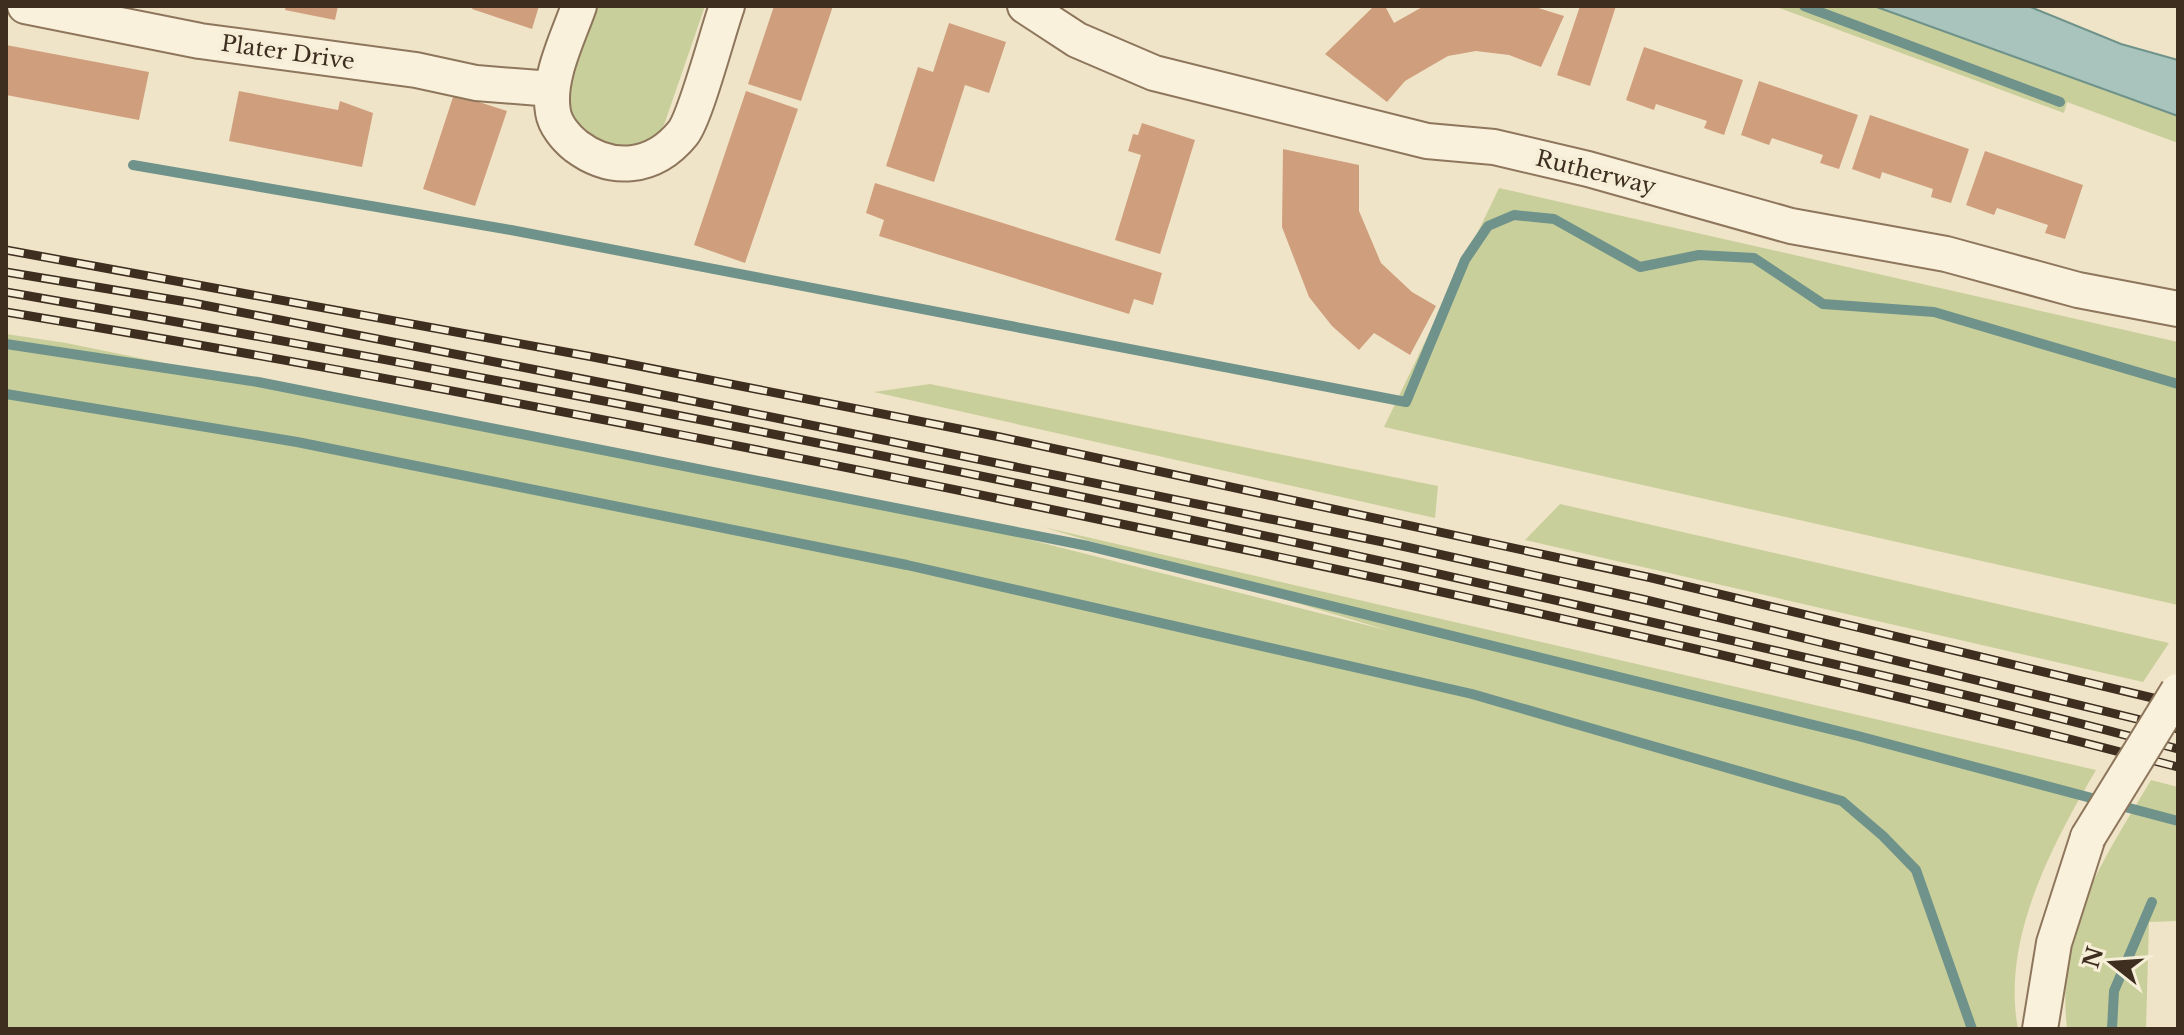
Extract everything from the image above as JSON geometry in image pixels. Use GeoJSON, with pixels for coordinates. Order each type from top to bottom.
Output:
{"type":"FeatureCollection","features":[{"type":"Feature","properties":{"kind":"street","name":"Plater Drive"},"geometry":{"type":"LineString","coordinates":[[25,6],[200,41],[416,70],[476,83],[552,89]]}},
{"type":"Feature","properties":{"kind":"street"},"geometry":{"type":"LineString","coordinates":[[579,6],[552,89],[553,115],[566,139],[595,160],[628,166],[660,154],[684,131],[727,6]]}},
{"type":"Feature","properties":{"kind":"street","name":"Rutherway"},"geometry":{"type":"LineString","coordinates":[[1025,6],[1077,40],[1154,73],[1427,141],[1494,147],[1588,169],[1709,200],[1791,226],[1946,254],[2078,290],[2178,309]]}},
{"type":"Feature","properties":{"kind":"street"},"geometry":{"type":"LineString","coordinates":[[2040,1029],[2054,943],[2088,837],[2178,691]]}},
{"type":"Feature","properties":{"kind":"green space"},"geometry":{"type":"Polygon","coordinates":[[[596,6],[705,6],[664,125],[652,143],[620,160],[571,126],[567,96],[596,6]]]}},
{"type":"Feature","properties":{"kind":"green space"},"geometry":{"type":"Polygon","coordinates":[[[1774,6],[1874,6],[2178,116],[2178,143],[2067,102],[2064,113],[1774,6]]]}},
{"type":"Feature","properties":{"kind":"green space"},"geometry":{"type":"Polygon","coordinates":[[[1499,188],[2178,342],[2178,605],[1384,427],[1499,188]]]}},
{"type":"Feature","properties":{"kind":"green space"},"geometry":{"type":"Polygon","coordinates":[[[6,334],[66,343],[1015,536],[1390,631],[1043,527],[2096,770],[2048,861],[2024,927],[2017,961],[2015,995],[2018,1029],[6,1029],[6,334]]]}},
{"type":"Feature","properties":{"kind":"green space"},"geometry":{"type":"Polygon","coordinates":[[[930,384],[1438,486],[1435,518],[874,392],[930,384]]]}},
{"type":"Feature","properties":{"kind":"green space"},"geometry":{"type":"Polygon","coordinates":[[[1560,504],[2169,643],[2143,682],[1525,540],[1560,504]]]}},
{"type":"Feature","properties":{"kind":"green space"},"geometry":{"type":"Polygon","coordinates":[[[2151,780],[2178,787],[2178,921],[2149,922],[2146,1029],[2067,1029],[2065,992],[2069,958],[2086,897],[2151,780]]]}},
{"type":"Feature","properties":{"kind":"water"},"geometry":{"type":"Polygon","coordinates":[[[1874,6],[2028,6],[2121,44],[2178,60],[2178,116],[1874,6]]]}},
{"type":"Feature","properties":{"kind":"building"},"geometry":{"type":"Polygon","coordinates":[[[286,6],[338,6],[335,20],[285,10],[286,6]]]}},
{"type":"Feature","properties":{"kind":"building"},"geometry":{"type":"Polygon","coordinates":[[[473,6],[539,6],[532,29],[472,9],[473,6]]]}},
{"type":"Feature","properties":{"kind":"building"},"geometry":{"type":"Polygon","coordinates":[[[774,6],[833,6],[801,101],[748,84],[774,6]]]}},
{"type":"Feature","properties":{"kind":"building"},"geometry":{"type":"Polygon","coordinates":[[[1374,6],[1385,6],[1394,23],[1424,6],[1532,6],[1564,16],[1541,67],[1509,55],[1476,51],[1448,56],[1405,81],[1387,102],[1325,54],[1374,6]]]}},
{"type":"Feature","properties":{"kind":"building"},"geometry":{"type":"Polygon","coordinates":[[[1580,6],[1616,6],[1590,86],[1557,75],[1580,6]]]}},
{"type":"Feature","properties":{"kind":"building"},"geometry":{"type":"Polygon","coordinates":[[[949,23],[1006,42],[989,93],[965,85],[934,182],[886,166],[918,67],[933,72],[949,23]]]}},
{"type":"Feature","properties":{"kind":"building"},"geometry":{"type":"Polygon","coordinates":[[[6,45],[149,72],[139,120],[6,95],[6,45]]]}},
{"type":"Feature","properties":{"kind":"building"},"geometry":{"type":"Polygon","coordinates":[[[1644,47],[1743,80],[1724,135],[1704,128],[1707,121],[1656,104],[1654,110],[1626,100],[1644,47]]]}},
{"type":"Feature","properties":{"kind":"building"},"geometry":{"type":"Polygon","coordinates":[[[1759,81],[1858,115],[1839,169],[1820,163],[1823,155],[1772,138],[1769,145],[1741,135],[1759,81]]]}},
{"type":"Feature","properties":{"kind":"building"},"geometry":{"type":"Polygon","coordinates":[[[239,91],[338,110],[340,101],[373,113],[362,167],[229,141],[239,91]]]}},
{"type":"Feature","properties":{"kind":"building"},"geometry":{"type":"Polygon","coordinates":[[[746,91],[798,109],[745,263],[694,245],[746,91]]]}},
{"type":"Feature","properties":{"kind":"building"},"geometry":{"type":"Polygon","coordinates":[[[454,94],[507,111],[475,206],[423,189],[454,94]]]}},
{"type":"Feature","properties":{"kind":"building"},"geometry":{"type":"Polygon","coordinates":[[[1870,115],[1969,149],[1951,203],[1931,197],[1933,189],[1882,172],[1880,179],[1852,169],[1870,115]]]}},
{"type":"Feature","properties":{"kind":"building"},"geometry":{"type":"Polygon","coordinates":[[[1142,123],[1195,140],[1160,254],[1115,240],[1141,155],[1128,151],[1133,134],[1138,135],[1142,123]]]}},
{"type":"Feature","properties":{"kind":"building"},"geometry":{"type":"Polygon","coordinates":[[[1283,149],[1359,165],[1359,211],[1381,263],[1412,292],[1436,306],[1410,355],[1374,333],[1359,350],[1332,326],[1309,297],[1282,227],[1283,149]]]}},
{"type":"Feature","properties":{"kind":"building"},"geometry":{"type":"Polygon","coordinates":[[[1985,151],[2083,185],[2065,239],[2045,233],[2048,225],[1997,208],[1994,215],[1966,205],[1985,151]]]}},
{"type":"Feature","properties":{"kind":"building"},"geometry":{"type":"Polygon","coordinates":[[[875,183],[1162,273],[1153,305],[1134,299],[1129,314],[879,236],[884,220],[866,213],[875,183]]]}},
{"type":"Feature","properties":{"kind":"waterway"},"geometry":{"type":"LineString","coordinates":[[1804,6],[2060,102]]}},
{"type":"Feature","properties":{"kind":"waterway"},"geometry":{"type":"LineString","coordinates":[[133,165],[511,230],[1406,402],[1465,260],[1488,226],[1514,215],[1554,219],[1640,267],[1699,255],[1754,258],[1823,304],[1934,312],[2178,384]]}},
{"type":"Feature","properties":{"kind":"waterway"},"geometry":{"type":"LineString","coordinates":[[6,344],[258,382],[1088,546],[1858,736],[2178,821]]}},
{"type":"Feature","properties":{"kind":"waterway"},"geometry":{"type":"LineString","coordinates":[[6,394],[297,442],[907,565],[1472,694],[1842,801],[1916,870],[1972,1029]]}},
{"type":"Feature","properties":{"kind":"waterway"},"geometry":{"type":"LineString","coordinates":[[2112,1029],[2114,991],[2152,902]]}},
{"type":"Feature","properties":{"kind":"railway"},"geometry":{"type":"LineString","coordinates":[[6,250],[593,357],[1000,437],[1652,578],[2178,704]]}},
{"type":"Feature","properties":{"kind":"railway"},"geometry":{"type":"LineString","coordinates":[[6,272],[193,303],[629,388],[1388,543],[1642,599],[2178,729]]}},
{"type":"Feature","properties":{"kind":"railway"},"geometry":{"type":"LineString","coordinates":[[6,292],[599,400],[992,478],[1806,657],[2178,749]]}},
{"type":"Feature","properties":{"kind":"railway"},"geometry":{"type":"LineString","coordinates":[[6,312],[555,410],[1237,548],[1776,667],[2178,767]]}}]}
